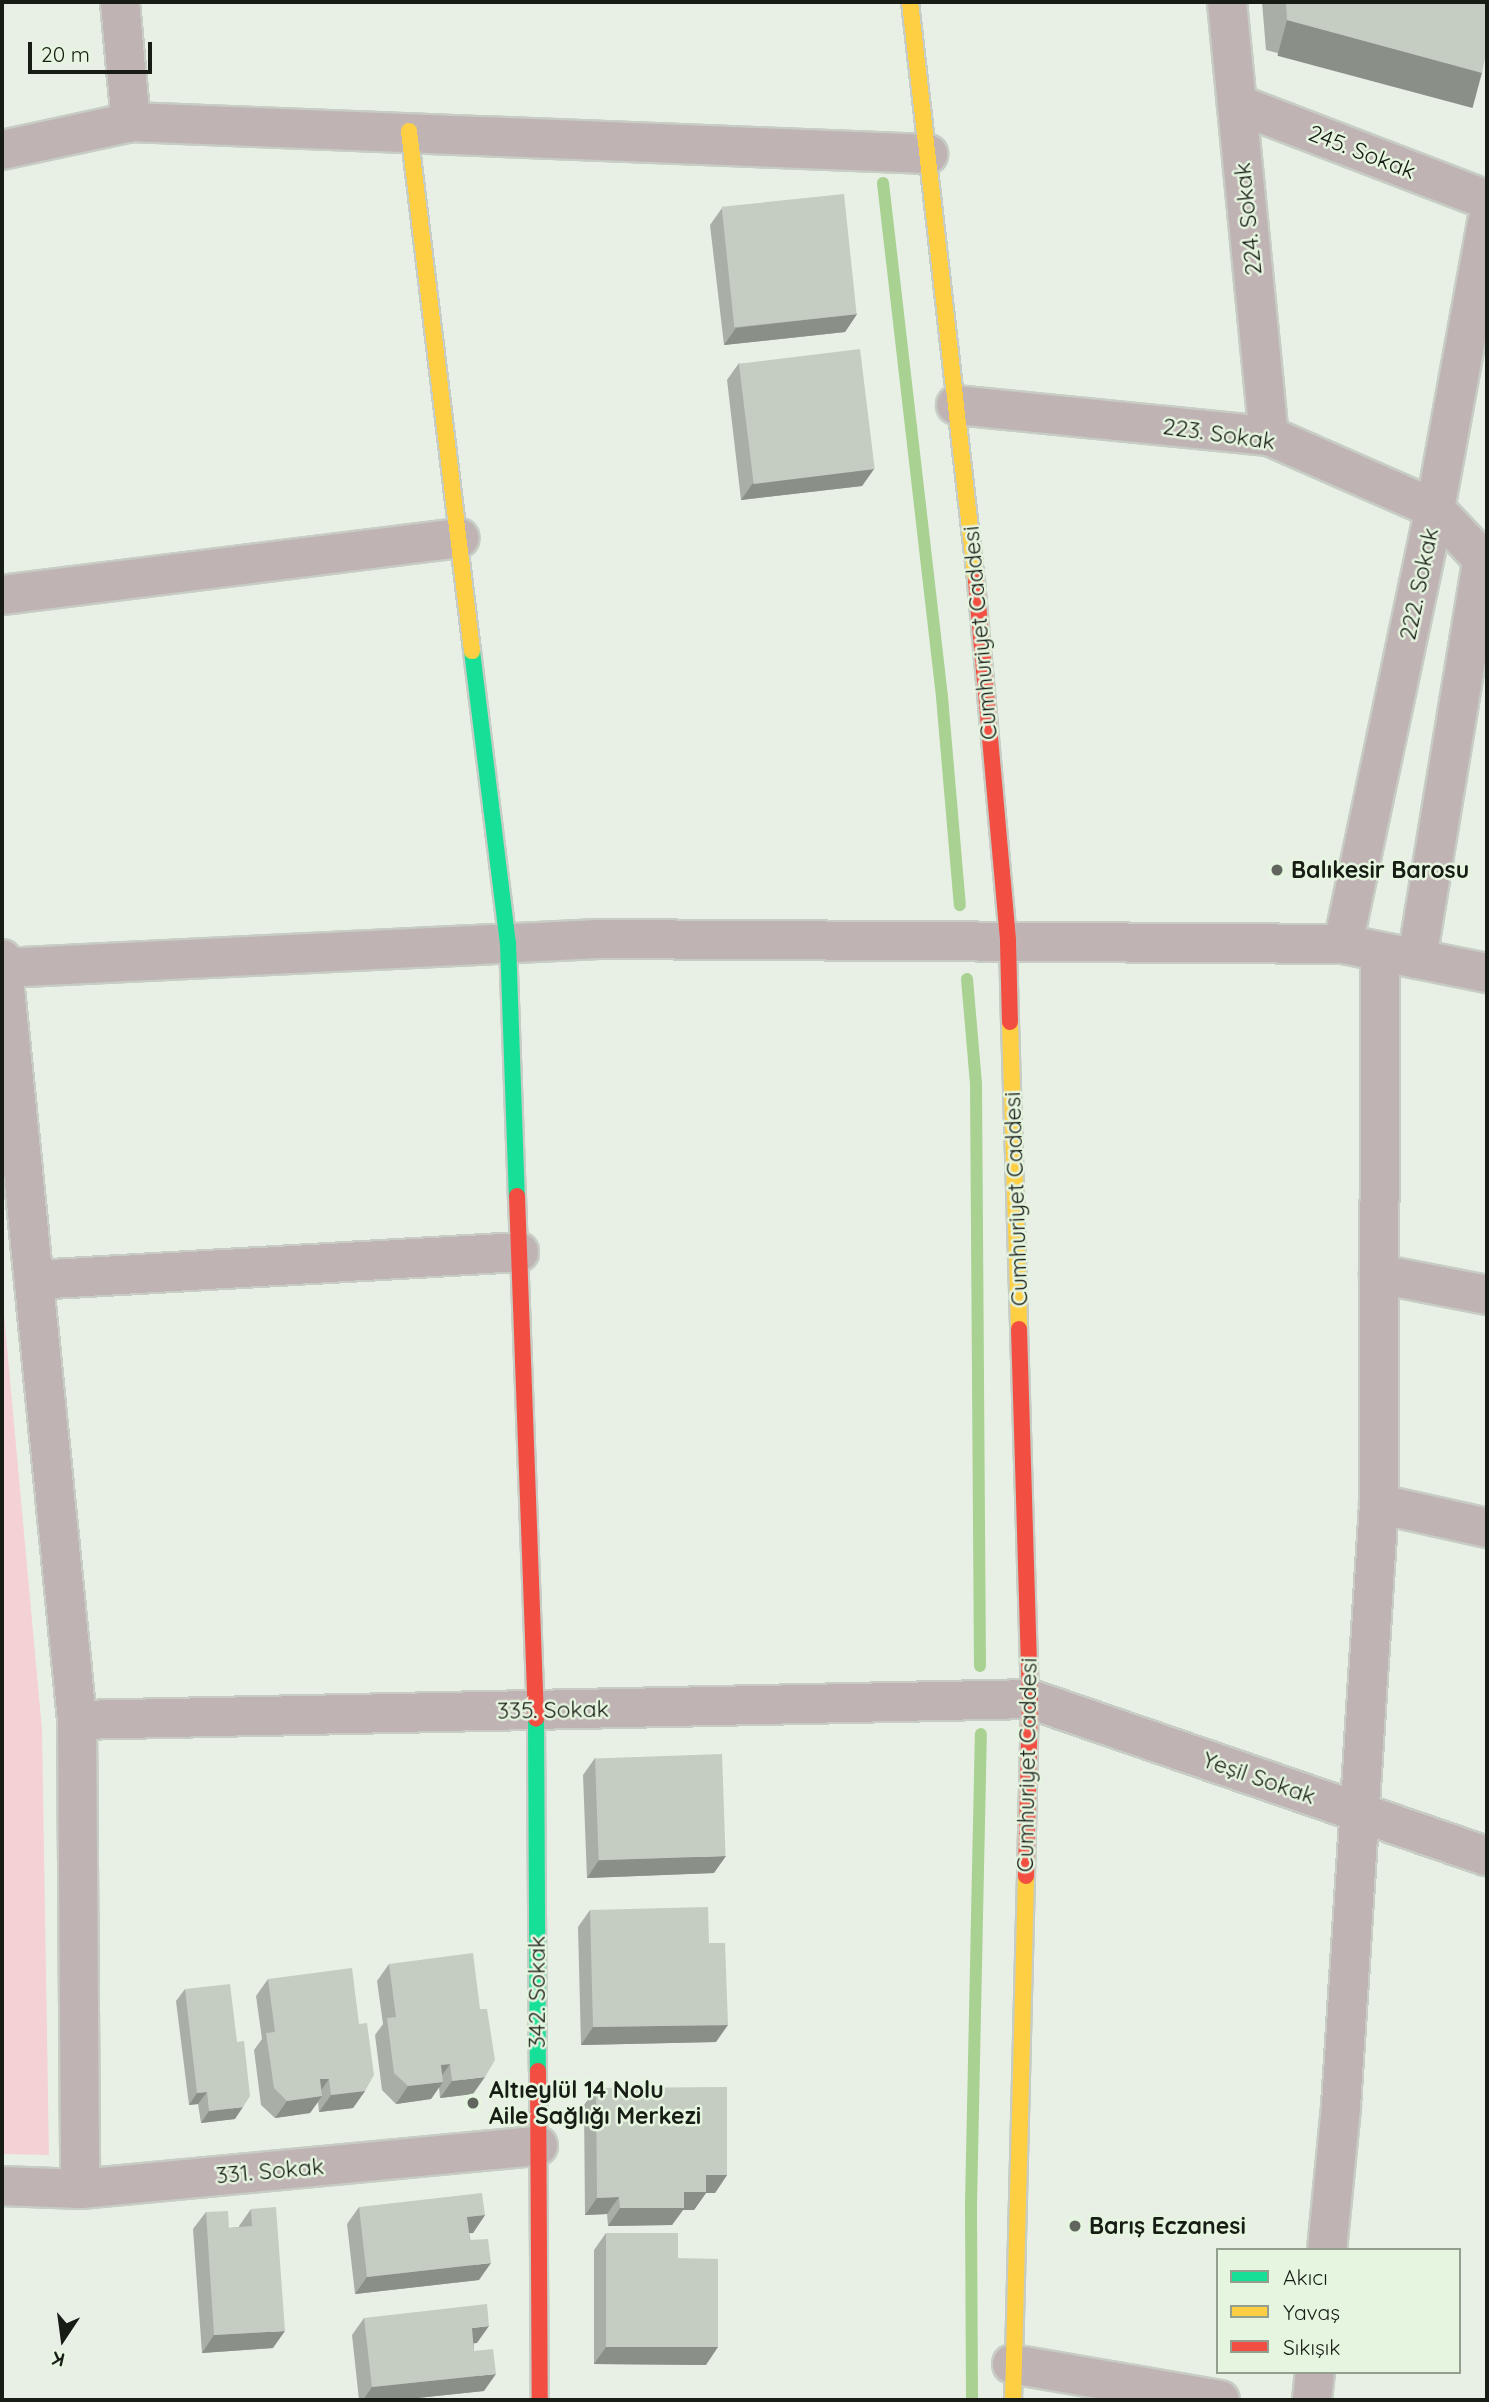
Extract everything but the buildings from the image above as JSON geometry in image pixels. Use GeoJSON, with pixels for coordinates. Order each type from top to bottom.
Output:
{"type":"FeatureCollection","features":[{"type":"Feature","properties":{"kind":"street"},"geometry":{"type":"LineString","coordinates":[[120,2],[131,122]]}},
{"type":"Feature","properties":{"kind":"street","name":"Cumhuriyet Caddesi"},"geometry":{"type":"LineString","coordinates":[[910,2],[970,519],[1008,942],[1030,1699],[1012,2382]]}},
{"type":"Feature","properties":{"kind":"street","name":"224. Sokak"},"geometry":{"type":"LineString","coordinates":[[1227,2],[1269,436]]}},
{"type":"Feature","properties":{"kind":"street","name":"245. Sokak"},"geometry":{"type":"LineString","coordinates":[[1237,104],[1487,200]]}},
{"type":"Feature","properties":{"kind":"street"},"geometry":{"type":"LineString","coordinates":[[2,150],[131,122],[409,131],[928,154]]}},
{"type":"Feature","properties":{"kind":"street","name":"342. Sokak"},"geometry":{"type":"LineString","coordinates":[[409,131],[508,943],[536,1710],[540,2400]]}},
{"type":"Feature","properties":{"kind":"street","name":"222. Sokak"},"geometry":{"type":"LineString","coordinates":[[1343,944],[1435,509],[1486,239]]}},
{"type":"Feature","properties":{"kind":"street","name":"223. Sokak"},"geometry":{"type":"LineString","coordinates":[[956,405],[1269,436],[1435,509],[1485,563]]}},
{"type":"Feature","properties":{"kind":"street"},"geometry":{"type":"LineString","coordinates":[[2,595],[459,538]]}},
{"type":"Feature","properties":{"kind":"street"},"geometry":{"type":"LineString","coordinates":[[1417,959],[1485,563]]}},
{"type":"Feature","properties":{"kind":"street"},"geometry":{"type":"LineString","coordinates":[[80,2189],[77,1720],[3,963],[598,939],[1343,944],[1487,973]]}},
{"type":"Feature","properties":{"kind":"street"},"geometry":{"type":"LineString","coordinates":[[1327,2248],[1341,2106],[1357,1812],[1379,1504],[1380,952]]}},
{"type":"Feature","properties":{"kind":"street"},"geometry":{"type":"LineString","coordinates":[[34,1280],[519,1252]]}},
{"type":"Feature","properties":{"kind":"street"},"geometry":{"type":"LineString","coordinates":[[1379,1274],[1487,1295]]}},
{"type":"Feature","properties":{"kind":"street"},"geometry":{"type":"LineString","coordinates":[[1379,1504],[1487,1528]]}},
{"type":"Feature","properties":{"kind":"street","name":"335. Sokak"},"geometry":{"type":"LineString","coordinates":[[77,1720],[1030,1699]]}},
{"type":"Feature","properties":{"kind":"street","name":"Yeşil Sokak"},"geometry":{"type":"LineString","coordinates":[[1030,1699],[1487,1856]]}},
{"type":"Feature","properties":{"kind":"street","name":"331. Sokak"},"geometry":{"type":"LineString","coordinates":[[2,2186],[80,2189],[538,2146]]}},
{"type":"Feature","properties":{"kind":"street"},"geometry":{"type":"LineString","coordinates":[[1312,2400],[1315,2374]]}},
{"type":"Feature","properties":{"kind":"street"},"geometry":{"type":"LineString","coordinates":[[1012,2382],[1220,2400]]}},
{"type":"Feature","properties":{"kind":"shaded area"},"geometry":{"type":"Polygon","coordinates":[[[2,1292],[42,1730],[49,2155],[2,2154],[2,1292]]]}},
{"type":"Feature","properties":{"kind":"waterway"},"geometry":{"type":"LineString","coordinates":[[883,183],[942,697],[960,905]]}},
{"type":"Feature","properties":{"kind":"waterway"},"geometry":{"type":"LineString","coordinates":[[967,979],[976,1084],[980,1666]]}},
{"type":"Feature","properties":{"kind":"waterway"},"geometry":{"type":"LineString","coordinates":[[972,2400],[971,2204],[981,1734]]}},
{"type":"Feature","properties":{"kind":"traffic: fast"},"geometry":{"type":"LineString","coordinates":[[472,651],[508,943],[517,1196]]}},
{"type":"Feature","properties":{"kind":"traffic: fast"},"geometry":{"type":"LineString","coordinates":[[536,1719],[538,2071]]}},
{"type":"Feature","properties":{"kind":"traffic: slow"},"geometry":{"type":"LineString","coordinates":[[910,2],[976,581]]}},
{"type":"Feature","properties":{"kind":"traffic: slow"},"geometry":{"type":"LineString","coordinates":[[409,131],[472,651]]}},
{"type":"Feature","properties":{"kind":"traffic: slow"},"geometry":{"type":"LineString","coordinates":[[1010,1022],[1019,1329]]}},
{"type":"Feature","properties":{"kind":"traffic: slow"},"geometry":{"type":"LineString","coordinates":[[1013,2400],[1026,1876]]}},
{"type":"Feature","properties":{"kind":"traffic: jam"},"geometry":{"type":"LineString","coordinates":[[976,581],[1008,942],[1010,1022]]}},
{"type":"Feature","properties":{"kind":"traffic: jam"},"geometry":{"type":"LineString","coordinates":[[517,1196],[536,1719]]}},
{"type":"Feature","properties":{"kind":"traffic: jam"},"geometry":{"type":"LineString","coordinates":[[1019,1329],[1030,1699],[1026,1876]]}},
{"type":"Feature","properties":{"kind":"traffic: jam"},"geometry":{"type":"LineString","coordinates":[[538,2071],[540,2400]]}},
{"type":"Feature","properties":{"kind":"place","name":"Balıkesir Barosu"},"geometry":{"type":"Point","coordinates":[1277,870]}},
{"type":"Feature","properties":{"kind":"place","name":"Altıeylül 14 Nolu Aile Sağlığı Merkezi"},"geometry":{"type":"Point","coordinates":[473,2103]}},
{"type":"Feature","properties":{"kind":"place","name":"Barış Eczanesi"},"geometry":{"type":"Point","coordinates":[1075,2226]}}]}
